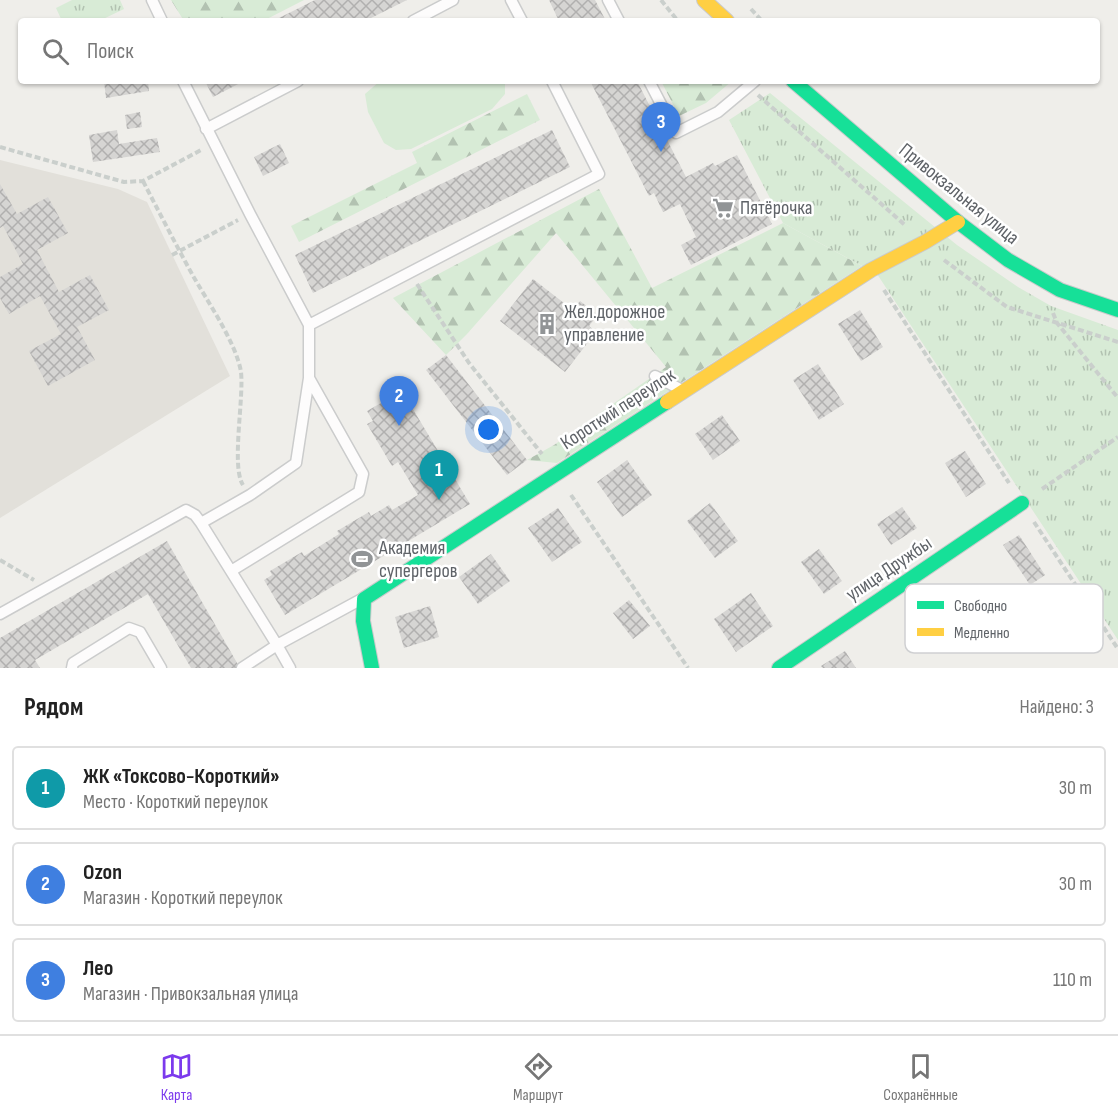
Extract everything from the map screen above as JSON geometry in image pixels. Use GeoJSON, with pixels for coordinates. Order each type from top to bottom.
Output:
{"type":"FeatureCollection","features":[{"type":"Feature","properties":{"kind":"street"},"geometry":{"type":"LineString","coordinates":[[704,0],[724,18]]}},
{"type":"Feature","properties":{"kind":"street","name":"Привокзальная улица"},"geometry":{"type":"LineString","coordinates":[[797,84],[958,222],[1008,260],[1060,290],[1118,310]]}},
{"type":"Feature","properties":{"kind":"street","name":"Короткий переулок"},"geometry":{"type":"LineString","coordinates":[[364,598],[871,270],[958,222]]}},
{"type":"Feature","properties":{"kind":"street","name":"улица Дружбы"},"geometry":{"type":"LineString","coordinates":[[779,668],[1022,503]]}},
{"type":"Feature","properties":{"kind":"street"},"geometry":{"type":"LineString","coordinates":[[364,598],[363,621],[372,668]]}},
{"type":"Feature","properties":{"kind":"lane"},"geometry":{"type":"LineString","coordinates":[[152,0],[161,18]]}},
{"type":"Feature","properties":{"kind":"lane"},"geometry":{"type":"LineString","coordinates":[[419,18],[453,0]]}},
{"type":"Feature","properties":{"kind":"lane"},"geometry":{"type":"LineString","coordinates":[[511,0],[520,18]]}},
{"type":"Feature","properties":{"kind":"lane"},"geometry":{"type":"LineString","coordinates":[[608,0],[617,18]]}},
{"type":"Feature","properties":{"kind":"lane"},"geometry":{"type":"LineString","coordinates":[[184,84],[213,144],[309,325],[309,378],[296,463],[250,495],[201,524]]}},
{"type":"Feature","properties":{"kind":"lane"},"geometry":{"type":"LineString","coordinates":[[207,129],[292,84]]}},
{"type":"Feature","properties":{"kind":"lane"},"geometry":{"type":"LineString","coordinates":[[309,325],[599,174],[554,84]]}},
{"type":"Feature","properties":{"kind":"lane"},"geometry":{"type":"LineString","coordinates":[[651,84],[676,133],[718,112],[751,84]]}},
{"type":"Feature","properties":{"kind":"lane"},"geometry":{"type":"LineString","coordinates":[[654,375],[683,390]]}},
{"type":"Feature","properties":{"kind":"lane"},"geometry":{"type":"LineString","coordinates":[[231,571],[359,492],[363,474],[309,378]]}},
{"type":"Feature","properties":{"kind":"lane"},"geometry":{"type":"LineString","coordinates":[[0,614],[186,510],[195,514],[290,668]]}},
{"type":"Feature","properties":{"kind":"lane"},"geometry":{"type":"LineString","coordinates":[[242,668],[277,645],[364,598]]}},
{"type":"Feature","properties":{"kind":"lane"},"geometry":{"type":"LineString","coordinates":[[72,668],[73,663],[129,628],[140,632],[161,668]]}},
{"type":"Feature","properties":{"kind":"path"},"geometry":{"type":"LineString","coordinates":[[661,0],[676,18]]}},
{"type":"Feature","properties":{"kind":"path"},"geometry":{"type":"LineString","coordinates":[[0,147],[124,182],[143,181],[213,144]]}},
{"type":"Feature","properties":{"kind":"path"},"geometry":{"type":"LineString","coordinates":[[143,181],[179,252],[229,338],[241,371],[238,478],[250,495]]}},
{"type":"Feature","properties":{"kind":"path"},"geometry":{"type":"LineString","coordinates":[[172,255],[250,214]]}},
{"type":"Feature","properties":{"kind":"path"},"geometry":{"type":"LineString","coordinates":[[871,270],[1075,584]]}},
{"type":"Feature","properties":{"kind":"path"},"geometry":{"type":"LineString","coordinates":[[409,272],[469,363],[556,473],[688,668]]}},
{"type":"Feature","properties":{"kind":"path"},"geometry":{"type":"LineString","coordinates":[[1051,306],[1057,323],[1118,398]]}},
{"type":"Feature","properties":{"kind":"path"},"geometry":{"type":"LineString","coordinates":[[1022,503],[1118,437]]}},
{"type":"Feature","properties":{"kind":"path"},"geometry":{"type":"LineString","coordinates":[[0,560],[48,587]]}},
{"type":"Feature","properties":{"kind":"path"},"geometry":{"type":"LineString","coordinates":[[1103,626],[1118,649]]}},
{"type":"Feature","properties":{"kind":"shaded area"},"geometry":{"type":"Polygon","coordinates":[[[0,160],[118,189],[147,202],[230,376],[0,518],[0,160]]]}},
{"type":"Feature","properties":{"kind":"green space"},"geometry":{"type":"Polygon","coordinates":[[[72,0],[120,0],[124,9],[105,18],[61,18],[56,8],[72,0]]]}},
{"type":"Feature","properties":{"kind":"green space"},"geometry":{"type":"Polygon","coordinates":[[[171,0],[304,0],[269,18],[182,18],[171,0]]]}},
{"type":"Feature","properties":{"kind":"green space"},"geometry":{"type":"Polygon","coordinates":[[[377,84],[505,84],[505,94],[492,109],[411,149],[396,150],[384,143],[368,112],[365,94],[377,84]]]}},
{"type":"Feature","properties":{"kind":"green space"},"geometry":{"type":"Polygon","coordinates":[[[663,84],[728,84],[706,103],[679,116],[663,84]]]}},
{"type":"Feature","properties":{"kind":"green space"},"geometry":{"type":"Polygon","coordinates":[[[770,93],[957,245],[1018,287],[1051,306],[1118,330],[1118,640],[1103,617],[1103,584],[1081,584],[877,274],[783,223],[729,120],[770,93]]]}},
{"type":"Feature","properties":{"kind":"green space"},"geometry":{"type":"Polygon","coordinates":[[[527,94],[540,120],[299,242],[291,226],[417,163],[412,152],[527,94]]]}},
{"type":"Feature","properties":{"kind":"green space"},"geometry":{"type":"Polygon","coordinates":[[[599,189],[652,288],[783,223],[862,266],[557,463],[527,460],[554,445],[666,367],[556,233],[446,355],[393,298],[599,189]]]}},
{"type":"Feature","properties":{"kind":"building"},"geometry":{"type":"Polygon","coordinates":[[[315,0],[407,0],[371,18],[279,18],[315,0]]]}},
{"type":"Feature","properties":{"kind":"building"},"geometry":{"type":"Polygon","coordinates":[[[549,0],[595,0],[604,18],[558,18],[549,0]]]}},
{"type":"Feature","properties":{"kind":"building"},"geometry":{"type":"Polygon","coordinates":[[[104,84],[148,84],[149,91],[106,98],[104,84]]]}},
{"type":"Feature","properties":{"kind":"building"},"geometry":{"type":"Polygon","coordinates":[[[206,84],[238,84],[213,97],[206,84]]]}},
{"type":"Feature","properties":{"kind":"building"},"geometry":{"type":"Polygon","coordinates":[[[592,84],[639,84],[686,177],[713,163],[715,166],[737,155],[772,224],[691,265],[681,245],[696,237],[680,204],[663,212],[654,193],[649,196],[592,84]]]}},
{"type":"Feature","properties":{"kind":"building"},"geometry":{"type":"Polygon","coordinates":[[[140,112],[142,127],[127,129],[125,115],[140,112]]]}},
{"type":"Feature","properties":{"kind":"building"},"geometry":{"type":"Polygon","coordinates":[[[117,130],[119,144],[157,138],[160,152],[93,162],[89,135],[117,130]]]}},
{"type":"Feature","properties":{"kind":"building"},"geometry":{"type":"Polygon","coordinates":[[[552,130],[570,167],[313,293],[295,255],[552,130]]]}},
{"type":"Feature","properties":{"kind":"building"},"geometry":{"type":"Polygon","coordinates":[[[280,144],[289,163],[263,176],[254,157],[280,144]]]}},
{"type":"Feature","properties":{"kind":"building"},"geometry":{"type":"Polygon","coordinates":[[[0,184],[17,214],[48,197],[68,233],[37,250],[59,292],[90,275],[109,310],[77,327],[95,360],[48,386],[29,351],[61,334],[40,296],[9,314],[0,298],[0,277],[23,264],[3,226],[0,228],[0,184]]]}},
{"type":"Feature","properties":{"kind":"building","name":"Жел.дорожное управление"},"geometry":{"type":"Polygon","coordinates":[[[533,279],[573,310],[580,301],[598,315],[589,326],[596,332],[565,372],[500,321],[533,279]]]}},
{"type":"Feature","properties":{"kind":"building"},"geometry":{"type":"Polygon","coordinates":[[[860,310],[883,347],[861,361],[838,324],[860,310]]]}},
{"type":"Feature","properties":{"kind":"building"},"geometry":{"type":"Polygon","coordinates":[[[446,355],[527,460],[507,475],[426,370],[446,355]]]}},
{"type":"Feature","properties":{"kind":"building"},"geometry":{"type":"Polygon","coordinates":[[[818,364],[844,404],[819,420],[793,380],[818,364]]]}},
{"type":"Feature","properties":{"kind":"building"},"geometry":{"type":"Polygon","coordinates":[[[402,391],[470,504],[285,615],[264,580],[272,575],[270,571],[302,552],[304,556],[339,534],[337,531],[369,512],[371,516],[389,505],[392,510],[418,495],[398,462],[392,466],[367,424],[373,421],[367,411],[402,391]]]}},
{"type":"Feature","properties":{"kind":"building"},"geometry":{"type":"Polygon","coordinates":[[[722,415],[740,441],[713,460],[695,434],[722,415]]]}},
{"type":"Feature","properties":{"kind":"building"},"geometry":{"type":"Polygon","coordinates":[[[965,451],[986,484],[966,497],[945,463],[965,451]]]}},
{"type":"Feature","properties":{"kind":"building"},"geometry":{"type":"Polygon","coordinates":[[[627,460],[652,495],[622,517],[597,482],[627,460]]]}},
{"type":"Feature","properties":{"kind":"building"},"geometry":{"type":"Polygon","coordinates":[[[710,503],[738,541],[715,558],[687,521],[710,503]]]}},
{"type":"Feature","properties":{"kind":"building"},"geometry":{"type":"Polygon","coordinates":[[[902,507],[917,528],[891,545],[877,524],[902,507]]]}},
{"type":"Feature","properties":{"kind":"building"},"geometry":{"type":"Polygon","coordinates":[[[558,508],[582,542],[552,562],[528,528],[558,508]]]}},
{"type":"Feature","properties":{"kind":"building"},"geometry":{"type":"Polygon","coordinates":[[[1019,535],[1045,575],[1029,584],[1003,545],[1019,535]]]}},
{"type":"Feature","properties":{"kind":"building"},"geometry":{"type":"Polygon","coordinates":[[[167,541],[240,668],[191,668],[148,594],[35,660],[40,668],[0,668],[0,638],[167,541]]]}},
{"type":"Feature","properties":{"kind":"building"},"geometry":{"type":"Polygon","coordinates":[[[819,549],[842,581],[824,594],[801,562],[819,549]]]}},
{"type":"Feature","properties":{"kind":"building"},"geometry":{"type":"Polygon","coordinates":[[[491,554],[510,581],[478,604],[459,577],[491,554]]]}},
{"type":"Feature","properties":{"kind":"building"},"geometry":{"type":"Polygon","coordinates":[[[751,593],[773,626],[736,652],[714,619],[751,593]]]}},
{"type":"Feature","properties":{"kind":"building"},"geometry":{"type":"Polygon","coordinates":[[[629,600],[650,626],[633,639],[613,613],[629,600]]]}},
{"type":"Feature","properties":{"kind":"building"},"geometry":{"type":"Polygon","coordinates":[[[430,606],[439,637],[404,648],[395,617],[430,606]]]}},
{"type":"Feature","properties":{"kind":"building"},"geometry":{"type":"Polygon","coordinates":[[[845,651],[856,668],[823,668],[821,666],[845,651]]]}},
{"type":"Feature","properties":{"kind":"traffic: fast"},"geometry":{"type":"LineString","coordinates":[[797,84],[958,222],[1008,260],[1060,290],[1118,310]]}},
{"type":"Feature","properties":{"kind":"traffic: fast"},"geometry":{"type":"LineString","coordinates":[[372,668],[363,621],[364,599],[667,402]]}},
{"type":"Feature","properties":{"kind":"traffic: fast"},"geometry":{"type":"LineString","coordinates":[[779,668],[1022,503]]}},
{"type":"Feature","properties":{"kind":"traffic: slow"},"geometry":{"type":"LineString","coordinates":[[704,0],[724,18]]}},
{"type":"Feature","properties":{"kind":"traffic: slow"},"geometry":{"type":"LineString","coordinates":[[667,402],[871,270],[958,222]]}},
{"type":"Feature","properties":{"kind":"place","name":"Лео"},"geometry":{"type":"Point","coordinates":[661,152]}},
{"type":"Feature","properties":{"kind":"place","name":"Пятёрочка"},"geometry":{"type":"Point","coordinates":[723,208]}},
{"type":"Feature","properties":{"kind":"place","name":"Жел.дорожное управление"},"geometry":{"type":"Point","coordinates":[547,324]}},
{"type":"Feature","properties":{"kind":"place","name":"Ozon"},"geometry":{"type":"Point","coordinates":[399,426]}},
{"type":"Feature","properties":{"kind":"place","name":"ЖК «Токсово-Короткий»"},"geometry":{"type":"Point","coordinates":[439,500]}},
{"type":"Feature","properties":{"kind":"place","name":"Академия супергеров"},"geometry":{"type":"Point","coordinates":[362,559]}}]}
